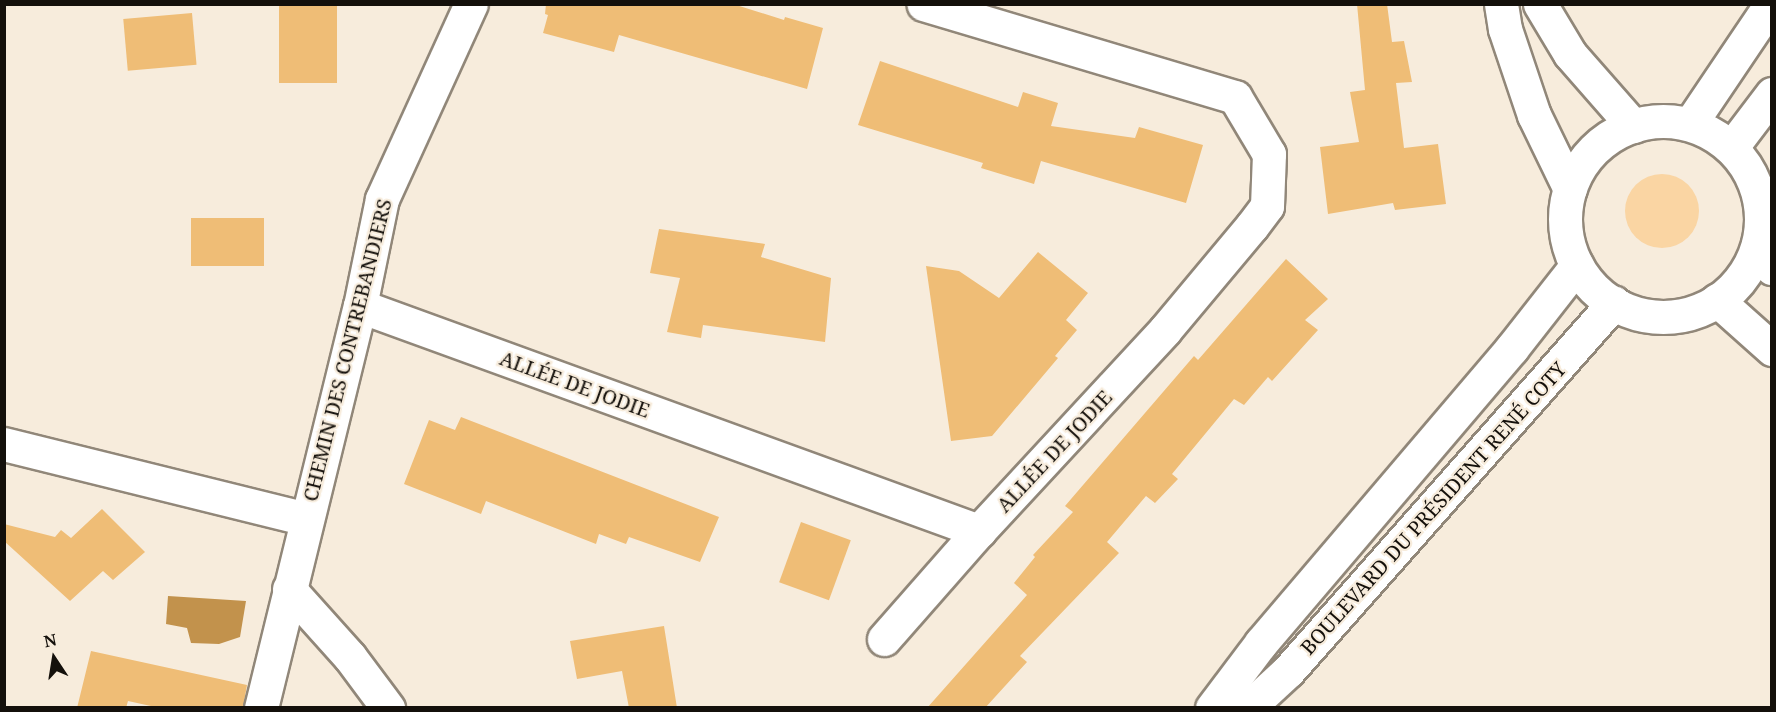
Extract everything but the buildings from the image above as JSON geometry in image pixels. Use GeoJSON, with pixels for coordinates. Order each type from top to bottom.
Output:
{"type":"FeatureCollection","features":[{"type":"Feature","properties":{"kind":"street","name":"CHEMIN DES CONTREBANDIERS"},"geometry":{"type":"LineString","coordinates":[[261,708],[360,306],[382,200],[471,4]]}},
{"type":"Feature","properties":{"kind":"street","name":"ALLÉE DE JODIE"},"geometry":{"type":"LineString","coordinates":[[360,306],[979,531],[1166,330],[1252,226],[1267,206],[1269,154],[1235,97],[924,4]]}},
{"type":"Feature","properties":{"kind":"street"},"geometry":{"type":"LineString","coordinates":[[1501,4],[1505,29],[1534,115],[1570,189]]}},
{"type":"Feature","properties":{"kind":"street"},"geometry":{"type":"LineString","coordinates":[[1540,4],[1570,54],[1633,126]]}},
{"type":"Feature","properties":{"kind":"street"},"geometry":{"type":"LineString","coordinates":[[1690,124],[1771,4]]}},
{"type":"Feature","properties":{"kind":"street"},"geometry":{"type":"LineString","coordinates":[[1731,148],[1772,94]]}},
{"type":"Feature","properties":{"kind":"street"},"geometry":{"type":"LineString","coordinates":[[1671,121],[1690,124],[1713,134],[1731,148],[1755,183],[1765,257],[1749,266],[1735,285],[1717,300],[1698,310],[1677,315],[1655,316],[1634,312],[1599,293],[1577,265],[1566,228],[1570,189],[1579,168],[1593,150],[1612,135],[1633,126],[1671,121]]}},
{"type":"Feature","properties":{"kind":"street"},"geometry":{"type":"LineString","coordinates":[[1212,708],[1261,643],[1512,348],[1577,265]]}},
{"type":"Feature","properties":{"kind":"street"},"geometry":{"type":"LineString","coordinates":[[1717,300],[1772,349]]}},
{"type":"Feature","properties":{"kind":"street","name":"BOULEVARD DU PRÉSIDENT RENÉ COTY"},"geometry":{"type":"LineString","coordinates":[[1248,708],[1296,663],[1614,303]]}},
{"type":"Feature","properties":{"kind":"street"},"geometry":{"type":"LineString","coordinates":[[4,444],[306,519]]}},
{"type":"Feature","properties":{"kind":"street"},"geometry":{"type":"LineString","coordinates":[[884,639],[979,531]]}},
{"type":"Feature","properties":{"kind":"street"},"geometry":{"type":"LineString","coordinates":[[289,589],[350,657],[388,708]]}},
{"type":"Feature","properties":{"kind":"shaded area"},"geometry":{"type":"Polygon","coordinates":[[[1662,174],[1676,177],[1688,185],[1696,197],[1699,211],[1696,225],[1688,237],[1676,245],[1662,248],[1648,245],[1636,237],[1628,225],[1625,211],[1628,197],[1636,185],[1648,177],[1662,174]]]}},
{"type":"Feature","properties":{"kind":"shaded area"},"geometry":{"type":"Polygon","coordinates":[[[168,596],[246,601],[240,637],[219,644],[191,643],[187,628],[166,624],[168,596]]]}}]}
